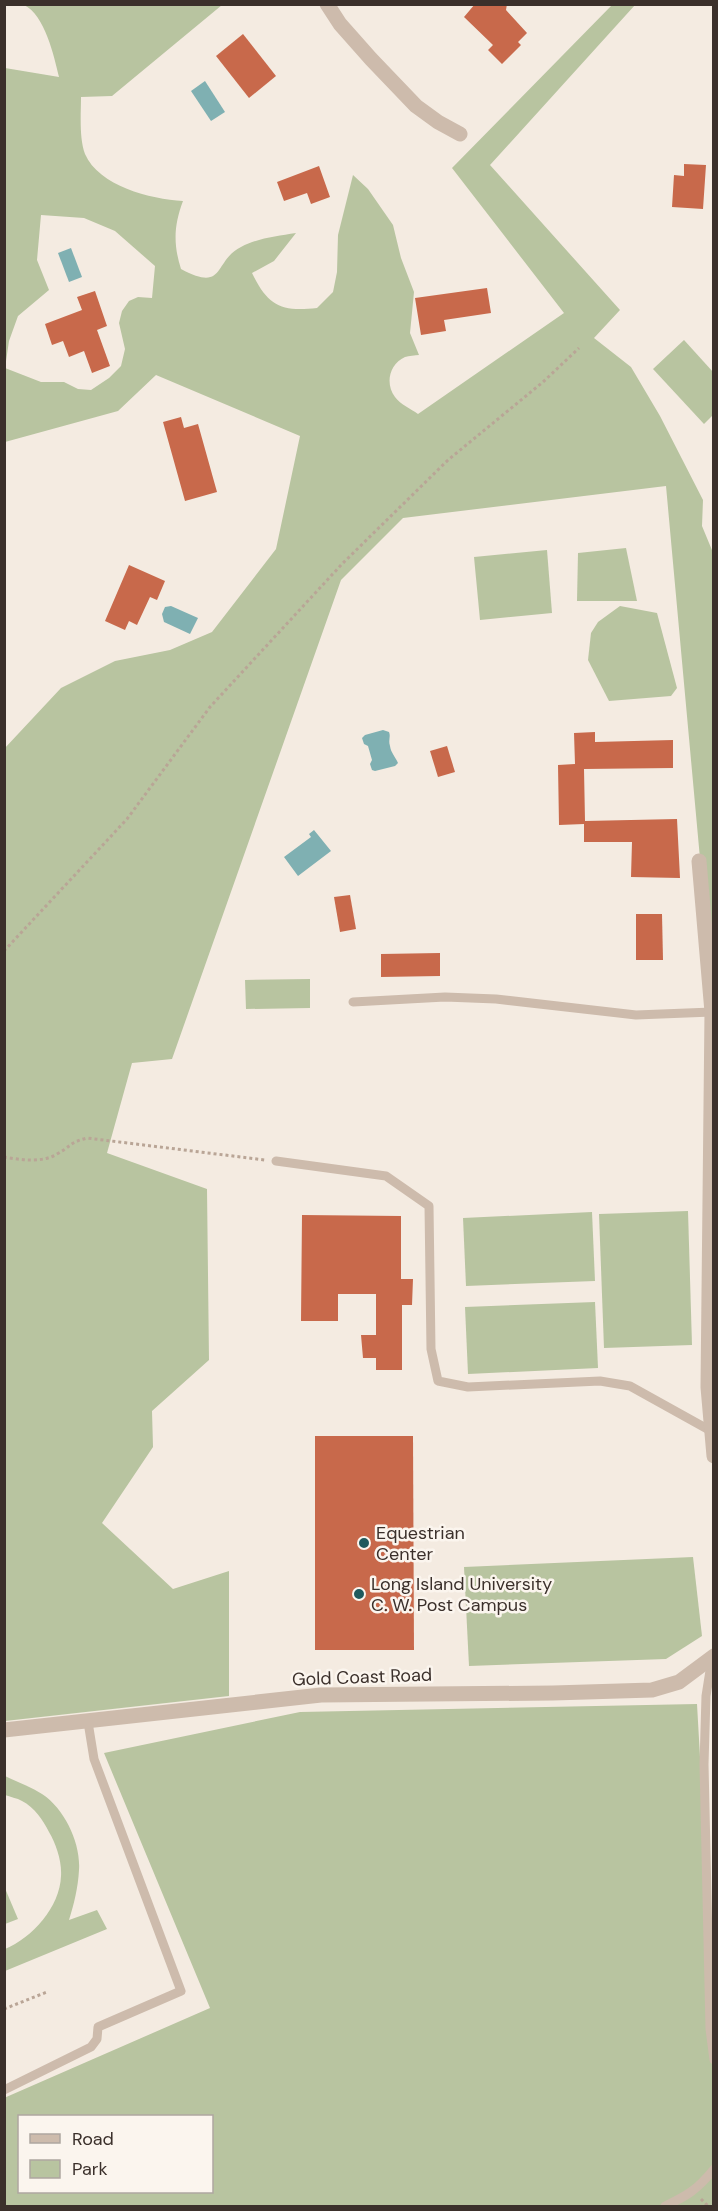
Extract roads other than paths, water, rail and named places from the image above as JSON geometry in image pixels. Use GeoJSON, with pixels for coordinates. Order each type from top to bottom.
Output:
{"type":"FeatureCollection","features":[{"type":"Feature","properties":{"kind":"street"},"geometry":{"type":"LineString","coordinates":[[327,4],[340,24],[416,106],[460,134]]}},
{"type":"Feature","properties":{"kind":"street"},"geometry":{"type":"LineString","coordinates":[[699,861],[713,1012],[708,1387],[714,1456]]}},
{"type":"Feature","properties":{"kind":"street","name":"Gold Coast Road"},"geometry":{"type":"LineString","coordinates":[[4,1730],[321,1695],[652,1690],[679,1682],[713,1657]]}},
{"type":"Feature","properties":{"kind":"lane"},"geometry":{"type":"LineString","coordinates":[[352,1002],[445,998],[496,999],[636,1015],[713,1012]]}},
{"type":"Feature","properties":{"kind":"lane"},"geometry":{"type":"LineString","coordinates":[[276,1161],[386,1176],[429,1206],[430,1349],[438,1381],[468,1387],[600,1381],[630,1386],[711,1431]]}},
{"type":"Feature","properties":{"kind":"lane"},"geometry":{"type":"LineString","coordinates":[[713,1657],[706,1696],[704,1764],[710,2029],[714,2060]]}},
{"type":"Feature","properties":{"kind":"lane"},"geometry":{"type":"LineString","coordinates":[[4,2090],[91,2047],[97,2039],[98,2027],[181,1991],[94,1759],[88,1722]]}},
{"type":"Feature","properties":{"kind":"lane"},"geometry":{"type":"LineString","coordinates":[[664,2206],[687,2196],[702,2184],[714,2169]]}},
{"type":"Feature","properties":{"kind":"water"},"geometry":{"type":"Polygon","coordinates":[[[205,81],[225,112],[211,121],[191,91],[205,81]]]}},
{"type":"Feature","properties":{"kind":"water"},"geometry":{"type":"Polygon","coordinates":[[[71,248],[82,277],[69,282],[58,253],[71,248]]]}},
{"type":"Feature","properties":{"kind":"water"},"geometry":{"type":"Polygon","coordinates":[[[171,606],[198,618],[190,634],[164,622],[162,614],[165,607],[171,606]]]}},
{"type":"Feature","properties":{"kind":"water"},"geometry":{"type":"Polygon","coordinates":[[[383,730],[389,732],[389,742],[398,763],[395,766],[375,771],[372,770],[370,764],[372,760],[368,746],[364,744],[362,738],[383,730]]]}},
{"type":"Feature","properties":{"kind":"water"},"geometry":{"type":"Polygon","coordinates":[[[314,830],[331,851],[298,876],[284,857],[311,837],[309,834],[314,830]]]}},
{"type":"Feature","properties":{"kind":"place","name":"Equestrian Center"},"geometry":{"type":"Point","coordinates":[364,1543]}},
{"type":"Feature","properties":{"kind":"place","name":"Long Island University C. W. Post Campus"},"geometry":{"type":"Point","coordinates":[359,1594]}}]}
